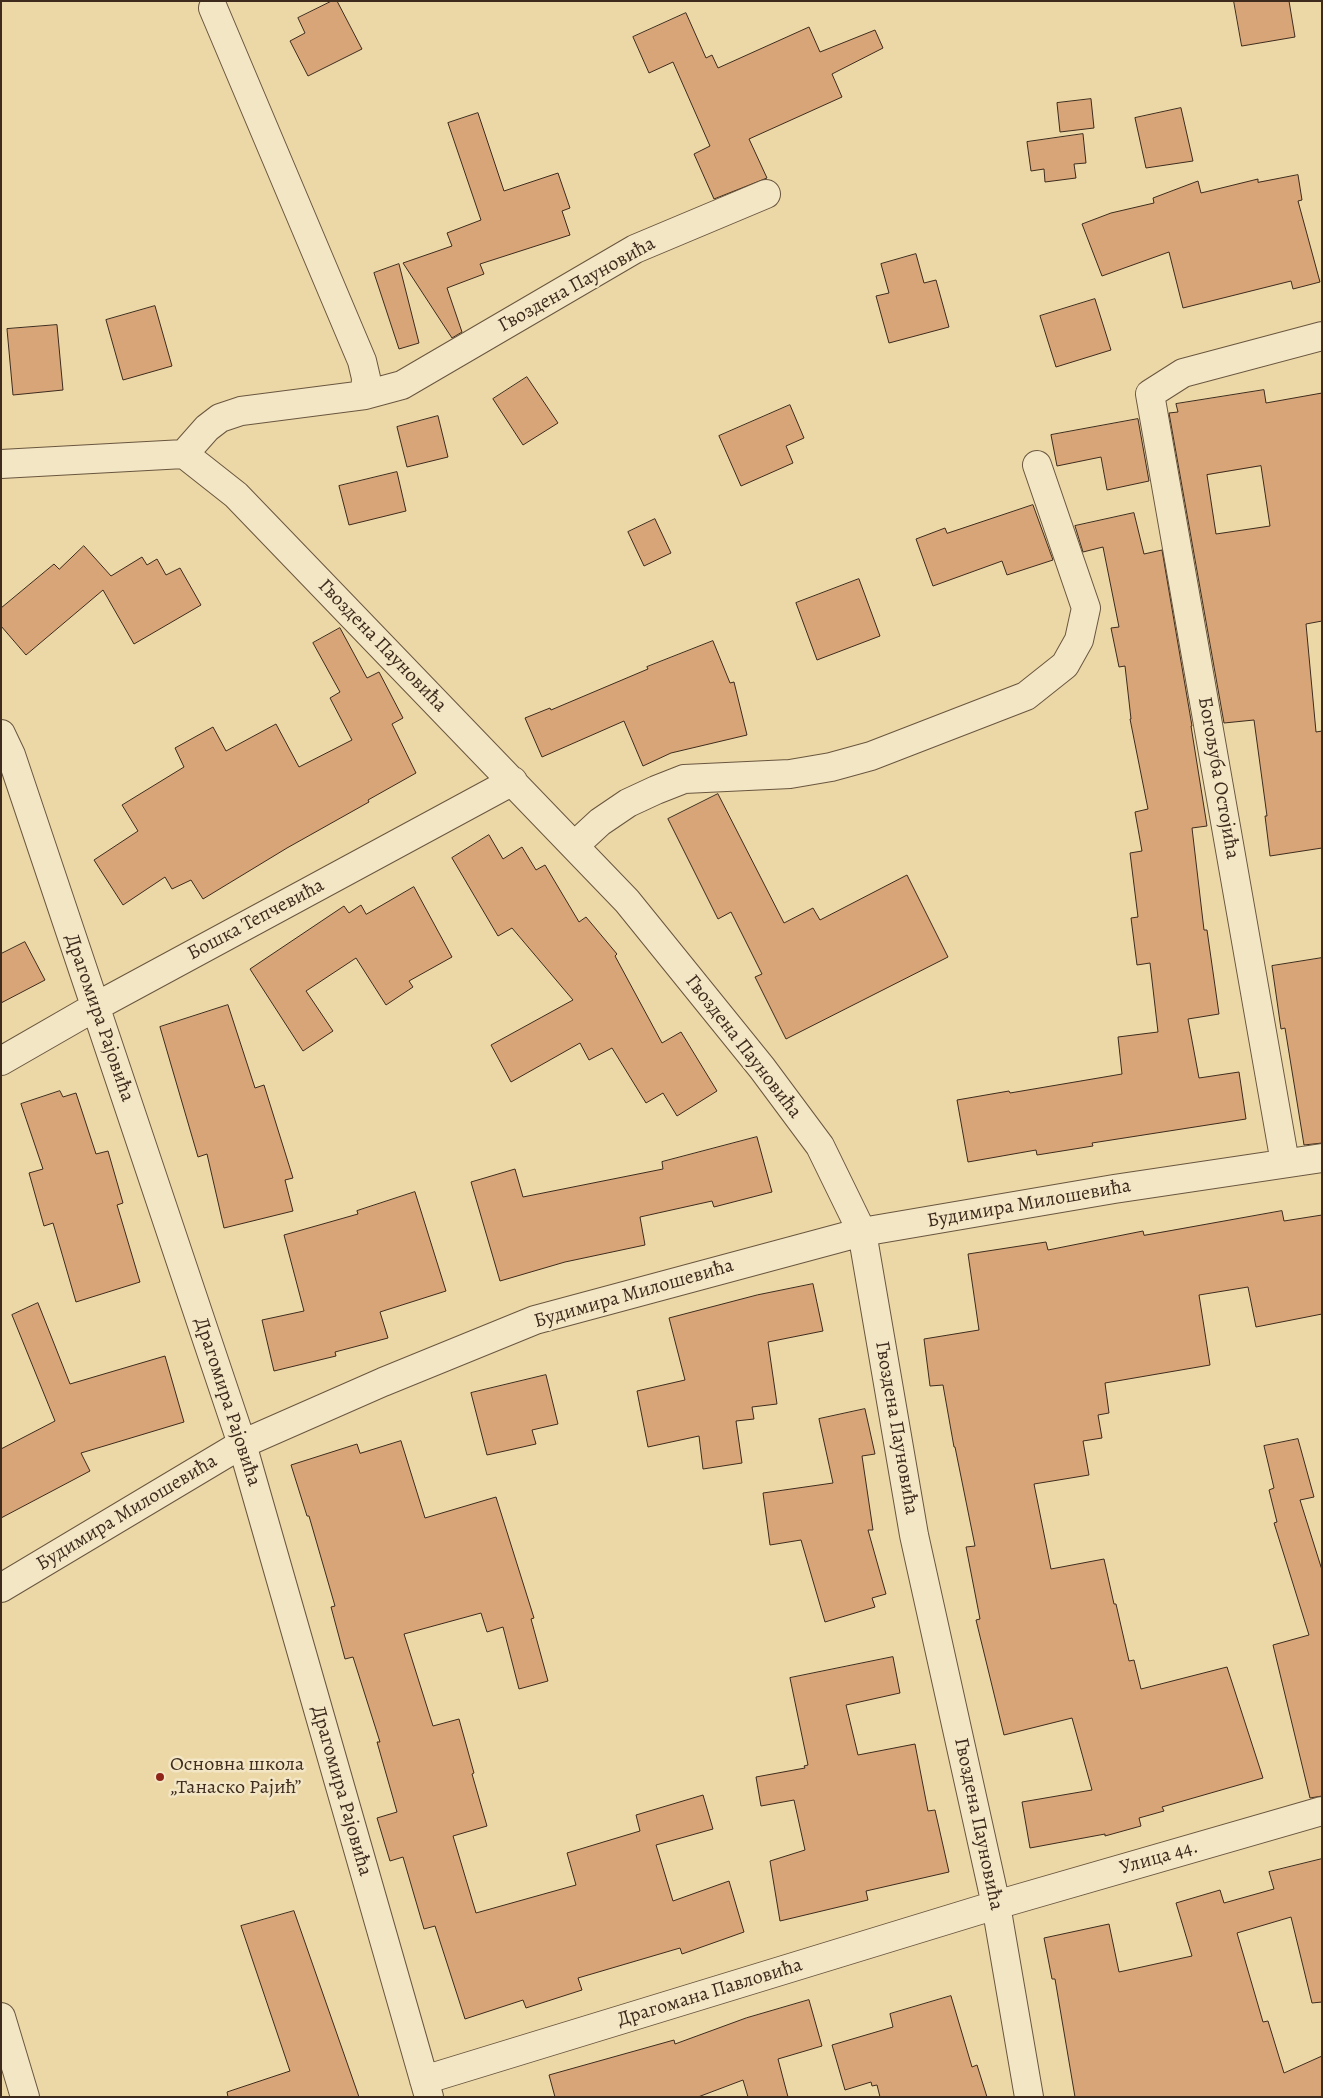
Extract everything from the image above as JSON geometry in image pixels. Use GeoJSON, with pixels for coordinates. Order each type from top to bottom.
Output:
{"type":"FeatureCollection","features":[{"type":"Feature","properties":{"kind":"street"},"geometry":{"type":"LineString","coordinates":[[213,8],[362,361],[366,378],[364,395]]}},
{"type":"Feature","properties":{"kind":"street","name":"Гвоздена Пауновића"},"geometry":{"type":"LineString","coordinates":[[766,194],[635,248],[402,385],[364,395],[241,411],[220,418],[207,428],[184,454],[236,495],[627,901],[762,1068],[820,1146],[862,1232],[914,1535],[996,1905],[1029,2097]]}},
{"type":"Feature","properties":{"kind":"street","name":"Богољуба Остојића"},"geometry":{"type":"LineString","coordinates":[[1286,1163],[1150,394],[1183,373],[1322,336]]}},
{"type":"Feature","properties":{"kind":"street"},"geometry":{"type":"LineString","coordinates":[[1,464],[184,454]]}},
{"type":"Feature","properties":{"kind":"street"},"geometry":{"type":"LineString","coordinates":[[574,846],[600,822],[621,808],[656,790],[684,779],[790,774],[831,767],[871,756],[1026,696],[1065,665],[1079,640],[1086,608],[1036,466]]}},
{"type":"Feature","properties":{"kind":"street","name":"Драгомира Рајовића"},"geometry":{"type":"LineString","coordinates":[[1,734],[12,755],[242,1444],[426,2088]]}},
{"type":"Feature","properties":{"kind":"street","name":"Бошка Тепчевића"},"geometry":{"type":"LineString","coordinates":[[1,1061],[513,781]]}},
{"type":"Feature","properties":{"kind":"street","name":"Будимира Милошевића"},"geometry":{"type":"LineString","coordinates":[[1,1588],[242,1444],[383,1382],[535,1320],[862,1232],[1114,1189],[1322,1158]]}},
{"type":"Feature","properties":{"kind":"street","name":"Улица 44."},"geometry":{"type":"LineString","coordinates":[[996,1905],[1322,1811]]}},
{"type":"Feature","properties":{"kind":"street","name":"Драгомана Павловића"},"geometry":{"type":"LineString","coordinates":[[426,2088],[996,1905]]}},
{"type":"Feature","properties":{"kind":"street"},"geometry":{"type":"LineString","coordinates":[[1,2017],[24,2097]]}},
{"type":"Feature","properties":{"kind":"building"},"geometry":{"type":"Polygon","coordinates":[[[332,1],[337,1],[362,49],[308,76],[290,41],[305,33],[298,18],[332,1]]]}},
{"type":"Feature","properties":{"kind":"building"},"geometry":{"type":"Polygon","coordinates":[[[1234,1],[1289,1],[1295,37],[1242,46],[1234,1]]]}},
{"type":"Feature","properties":{"kind":"building"},"geometry":{"type":"Polygon","coordinates":[[[686,13],[706,58],[712,55],[718,68],[809,27],[820,52],[875,30],[883,48],[832,74],[842,97],[749,139],[767,178],[714,199],[694,154],[710,146],[673,62],[649,73],[633,37],[686,13]]]}},
{"type":"Feature","properties":{"kind":"building"},"geometry":{"type":"Polygon","coordinates":[[[1091,99],[1094,128],[1060,132],[1057,103],[1091,99]]]}},
{"type":"Feature","properties":{"kind":"building"},"geometry":{"type":"Polygon","coordinates":[[[1181,108],[1193,161],[1146,168],[1135,118],[1181,108]]]}},
{"type":"Feature","properties":{"kind":"building"},"geometry":{"type":"Polygon","coordinates":[[[478,113],[504,191],[558,173],[570,208],[562,211],[570,235],[480,264],[484,274],[447,288],[462,332],[452,338],[403,263],[452,246],[447,233],[481,220],[448,123],[478,113]]]}},
{"type":"Feature","properties":{"kind":"building"},"geometry":{"type":"Polygon","coordinates":[[[1083,134],[1086,163],[1074,164],[1076,178],[1045,182],[1044,169],[1031,171],[1027,142],[1083,134]]]}},
{"type":"Feature","properties":{"kind":"building"},"geometry":{"type":"Polygon","coordinates":[[[1298,175],[1302,200],[1298,201],[1320,282],[1293,289],[1291,281],[1183,308],[1169,252],[1102,276],[1082,224],[1111,213],[1154,203],[1153,198],[1198,181],[1201,193],[1258,179],[1258,182],[1298,175]]]}},
{"type":"Feature","properties":{"kind":"building"},"geometry":{"type":"Polygon","coordinates":[[[916,254],[924,283],[936,280],[949,327],[889,343],[876,296],[889,293],[881,264],[916,254]]]}},
{"type":"Feature","properties":{"kind":"building"},"geometry":{"type":"Polygon","coordinates":[[[399,264],[419,343],[399,349],[374,273],[399,264]]]}},
{"type":"Feature","properties":{"kind":"building"},"geometry":{"type":"Polygon","coordinates":[[[1095,299],[1111,350],[1056,367],[1040,316],[1095,299]]]}},
{"type":"Feature","properties":{"kind":"building"},"geometry":{"type":"Polygon","coordinates":[[[155,306],[172,366],[123,380],[106,320],[155,306]]]}},
{"type":"Feature","properties":{"kind":"building"},"geometry":{"type":"Polygon","coordinates":[[[57,325],[63,390],[13,395],[7,329],[57,325]]]}},
{"type":"Feature","properties":{"kind":"building"},"geometry":{"type":"Polygon","coordinates":[[[527,377],[558,423],[523,445],[493,399],[527,377]]]}},
{"type":"Feature","properties":{"kind":"building"},"geometry":{"type":"Polygon","coordinates":[[[1264,390],[1266,403],[1322,393],[1322,621],[1306,624],[1316,732],[1322,731],[1322,848],[1270,856],[1265,816],[1267,816],[1254,720],[1224,723],[1169,413],[1178,412],[1176,404],[1264,390]],[[1261,466],[1207,475],[1216,534],[1270,526],[1261,466]]]}},
{"type":"Feature","properties":{"kind":"building"},"geometry":{"type":"Polygon","coordinates":[[[790,405],[804,438],[786,446],[793,463],[741,486],[719,436],[790,405]]]}},
{"type":"Feature","properties":{"kind":"building"},"geometry":{"type":"Polygon","coordinates":[[[438,416],[448,457],[407,467],[397,427],[438,416]]]}},
{"type":"Feature","properties":{"kind":"building"},"geometry":{"type":"Polygon","coordinates":[[[1138,419],[1149,481],[1107,490],[1101,457],[1057,466],[1051,435],[1138,419]]]}},
{"type":"Feature","properties":{"kind":"building"},"geometry":{"type":"Polygon","coordinates":[[[397,472],[406,511],[349,525],[339,486],[397,472]]]}},
{"type":"Feature","properties":{"kind":"building"},"geometry":{"type":"Polygon","coordinates":[[[1033,505],[1053,560],[1007,575],[1002,561],[933,586],[916,539],[945,528],[947,533],[1033,505]]]}},
{"type":"Feature","properties":{"kind":"building"},"geometry":{"type":"Polygon","coordinates":[[[1134,513],[1144,554],[1162,550],[1207,826],[1192,828],[1204,930],[1207,930],[1219,1014],[1188,1019],[1199,1078],[1239,1072],[1246,1119],[1092,1143],[1093,1146],[1037,1155],[1036,1150],[968,1162],[957,1100],[1122,1074],[1118,1037],[1158,1032],[1150,963],[1137,965],[1131,918],[1138,917],[1130,853],[1142,851],[1135,812],[1148,809],[1130,719],[1125,666],[1119,667],[1111,628],[1119,627],[1103,547],[1083,552],[1075,526],[1134,513]]]}},
{"type":"Feature","properties":{"kind":"building"},"geometry":{"type":"Polygon","coordinates":[[[655,519],[671,553],[644,566],[628,532],[655,519]]]}},
{"type":"Feature","properties":{"kind":"building"},"geometry":{"type":"Polygon","coordinates":[[[84,546],[111,576],[142,557],[147,565],[157,559],[166,575],[180,568],[201,605],[134,644],[103,590],[26,655],[1,626],[1,608],[54,564],[59,569],[84,546]]]}},
{"type":"Feature","properties":{"kind":"building"},"geometry":{"type":"Polygon","coordinates":[[[859,579],[880,636],[817,660],[796,603],[859,579]]]}},
{"type":"Feature","properties":{"kind":"building"},"geometry":{"type":"Polygon","coordinates":[[[340,628],[367,678],[379,672],[403,718],[392,724],[416,773],[203,899],[191,880],[172,889],[165,877],[123,905],[94,860],[138,831],[122,805],[184,767],[175,748],[213,727],[226,751],[276,724],[299,767],[352,740],[330,698],[340,692],[313,643],[340,628]]]}},
{"type":"Feature","properties":{"kind":"building"},"geometry":{"type":"Polygon","coordinates":[[[713,641],[730,683],[734,682],[747,735],[671,753],[643,766],[624,721],[542,757],[525,718],[550,708],[551,710],[648,669],[647,667],[713,641]]]}},
{"type":"Feature","properties":{"kind":"building"},"geometry":{"type":"Polygon","coordinates":[[[718,794],[784,923],[813,908],[820,920],[907,875],[948,957],[786,1039],[755,977],[762,974],[731,912],[718,919],[668,819],[718,794]]]}},
{"type":"Feature","properties":{"kind":"building"},"geometry":{"type":"Polygon","coordinates":[[[489,835],[503,859],[522,847],[536,870],[545,865],[579,922],[586,917],[617,954],[615,956],[662,1043],[681,1032],[717,1091],[677,1116],[663,1093],[646,1103],[612,1048],[589,1060],[580,1043],[511,1082],[491,1045],[573,1000],[512,928],[498,936],[452,858],[489,835]]]}},
{"type":"Feature","properties":{"kind":"building"},"geometry":{"type":"Polygon","coordinates":[[[414,887],[452,957],[409,981],[413,987],[386,1005],[356,958],[306,991],[333,1031],[303,1051],[250,969],[344,906],[349,913],[361,905],[366,914],[414,887]]]}},
{"type":"Feature","properties":{"kind":"building"},"geometry":{"type":"Polygon","coordinates":[[[25,942],[45,980],[1,1003],[1,954],[25,942]]]}},
{"type":"Feature","properties":{"kind":"building"},"geometry":{"type":"Polygon","coordinates":[[[1322,958],[1322,1143],[1304,1145],[1285,1028],[1281,1029],[1272,966],[1322,958]]]}},
{"type":"Feature","properties":{"kind":"building"},"geometry":{"type":"Polygon","coordinates":[[[228,1005],[255,1088],[264,1085],[293,1178],[285,1180],[293,1211],[224,1228],[207,1154],[198,1157],[160,1027],[228,1005]]]}},
{"type":"Feature","properties":{"kind":"building"},"geometry":{"type":"Polygon","coordinates":[[[60,1091],[63,1097],[76,1093],[96,1154],[108,1151],[123,1203],[117,1205],[140,1282],[76,1302],[53,1223],[44,1226],[29,1173],[43,1169],[21,1104],[60,1091]]]}},
{"type":"Feature","properties":{"kind":"building"},"geometry":{"type":"Polygon","coordinates":[[[757,1137],[772,1192],[714,1207],[712,1201],[640,1217],[645,1245],[565,1262],[500,1281],[471,1182],[515,1169],[523,1197],[663,1169],[662,1162],[757,1137]]]}},
{"type":"Feature","properties":{"kind":"building"},"geometry":{"type":"Polygon","coordinates":[[[415,1192],[446,1291],[380,1312],[388,1338],[335,1352],[336,1356],[274,1371],[262,1320],[304,1311],[284,1235],[358,1214],[357,1211],[415,1192]]]}},
{"type":"Feature","properties":{"kind":"building"},"geometry":{"type":"Polygon","coordinates":[[[1282,1211],[1284,1221],[1322,1215],[1322,1314],[1256,1327],[1248,1287],[1199,1295],[1210,1365],[1105,1383],[1109,1413],[1098,1415],[1102,1438],[1083,1441],[1089,1475],[1034,1484],[1051,1569],[1104,1559],[1129,1661],[1134,1660],[1141,1689],[1227,1667],[1263,1778],[1162,1807],[1164,1811],[1139,1818],[1141,1826],[1105,1836],[1105,1834],[1030,1848],[1022,1802],[1092,1790],[1072,1718],[1004,1735],[976,1620],[980,1619],[966,1547],[975,1546],[943,1385],[930,1386],[924,1339],[979,1330],[968,1254],[1046,1242],[1048,1250],[1143,1231],[1144,1235],[1282,1211]]]}},
{"type":"Feature","properties":{"kind":"building"},"geometry":{"type":"Polygon","coordinates":[[[813,1284],[823,1331],[768,1342],[777,1404],[752,1407],[754,1419],[736,1421],[742,1463],[703,1469],[699,1436],[648,1447],[637,1391],[685,1380],[669,1318],[757,1295],[813,1284]]]}},
{"type":"Feature","properties":{"kind":"building"},"geometry":{"type":"Polygon","coordinates":[[[38,1303],[70,1384],[165,1356],[184,1422],[81,1453],[90,1471],[1,1518],[1,1449],[55,1421],[12,1315],[38,1303]]]}},
{"type":"Feature","properties":{"kind":"building"},"geometry":{"type":"Polygon","coordinates":[[[546,1375],[558,1424],[532,1430],[536,1444],[487,1455],[471,1393],[546,1375]]]}},
{"type":"Feature","properties":{"kind":"building"},"geometry":{"type":"Polygon","coordinates":[[[865,1409],[875,1454],[862,1456],[873,1530],[868,1530],[886,1594],[872,1598],[875,1607],[825,1622],[801,1540],[770,1545],[763,1493],[833,1483],[819,1419],[865,1409]]]}},
{"type":"Feature","properties":{"kind":"building"},"geometry":{"type":"Polygon","coordinates":[[[1298,1439],[1314,1497],[1300,1500],[1322,1570],[1322,1796],[1310,1798],[1273,1645],[1309,1635],[1274,1523],[1277,1522],[1269,1490],[1274,1488],[1264,1446],[1298,1439]]]}},
{"type":"Feature","properties":{"kind":"building"},"geometry":{"type":"Polygon","coordinates":[[[401,1441],[425,1518],[496,1497],[534,1618],[531,1619],[548,1681],[519,1689],[503,1627],[487,1632],[481,1613],[404,1634],[433,1726],[459,1719],[474,1773],[472,1774],[487,1826],[453,1836],[476,1913],[576,1885],[567,1853],[640,1831],[636,1815],[703,1795],[713,1829],[656,1845],[673,1901],[729,1881],[744,1932],[682,1954],[680,1948],[578,1978],[582,1990],[526,2008],[523,2000],[465,2019],[435,1926],[424,1929],[403,1857],[390,1861],[377,1818],[397,1812],[377,1742],[380,1742],[353,1657],[345,1659],[331,1607],[335,1606],[309,1516],[307,1516],[291,1465],[357,1444],[360,1453],[401,1441]]]}},
{"type":"Feature","properties":{"kind":"building"},"geometry":{"type":"Polygon","coordinates":[[[893,1657],[900,1693],[846,1705],[858,1755],[915,1744],[928,1811],[935,1810],[949,1872],[866,1891],[868,1900],[780,1921],[770,1861],[805,1850],[794,1800],[761,1806],[756,1777],[805,1768],[804,1766],[808,1765],[790,1678],[893,1657]]]}},
{"type":"Feature","properties":{"kind":"building"},"geometry":{"type":"Polygon","coordinates":[[[1322,1859],[1322,2002],[1312,2003],[1291,1917],[1237,1933],[1263,2022],[1268,2021],[1284,2073],[1322,2056],[1322,2097],[1075,2097],[1055,1979],[1052,1979],[1044,1938],[1109,1924],[1119,1972],[1192,1956],[1176,1903],[1220,1890],[1224,1903],[1274,1889],[1269,1872],[1322,1859]]]}},
{"type":"Feature","properties":{"kind":"building"},"geometry":{"type":"Polygon","coordinates":[[[294,1911],[359,2097],[228,2097],[227,2092],[290,2071],[241,1926],[294,1911]]]}},
{"type":"Feature","properties":{"kind":"building"},"geometry":{"type":"Polygon","coordinates":[[[951,1996],[972,2067],[977,2065],[987,2097],[880,2097],[877,2085],[872,2086],[871,2082],[845,2090],[832,2045],[893,2027],[890,2014],[951,1996]]]}},
{"type":"Feature","properties":{"kind":"building"},"geometry":{"type":"Polygon","coordinates":[[[809,2000],[822,2046],[778,2059],[788,2097],[748,2097],[743,2080],[698,2097],[555,2097],[549,2075],[674,2040],[675,2044],[746,2018],[809,2000]]]}},
{"type":"Feature","properties":{"kind":"place","name":"Основна школа „Танаско Рајић”"},"geometry":{"type":"Point","coordinates":[160,1777]}}]}
